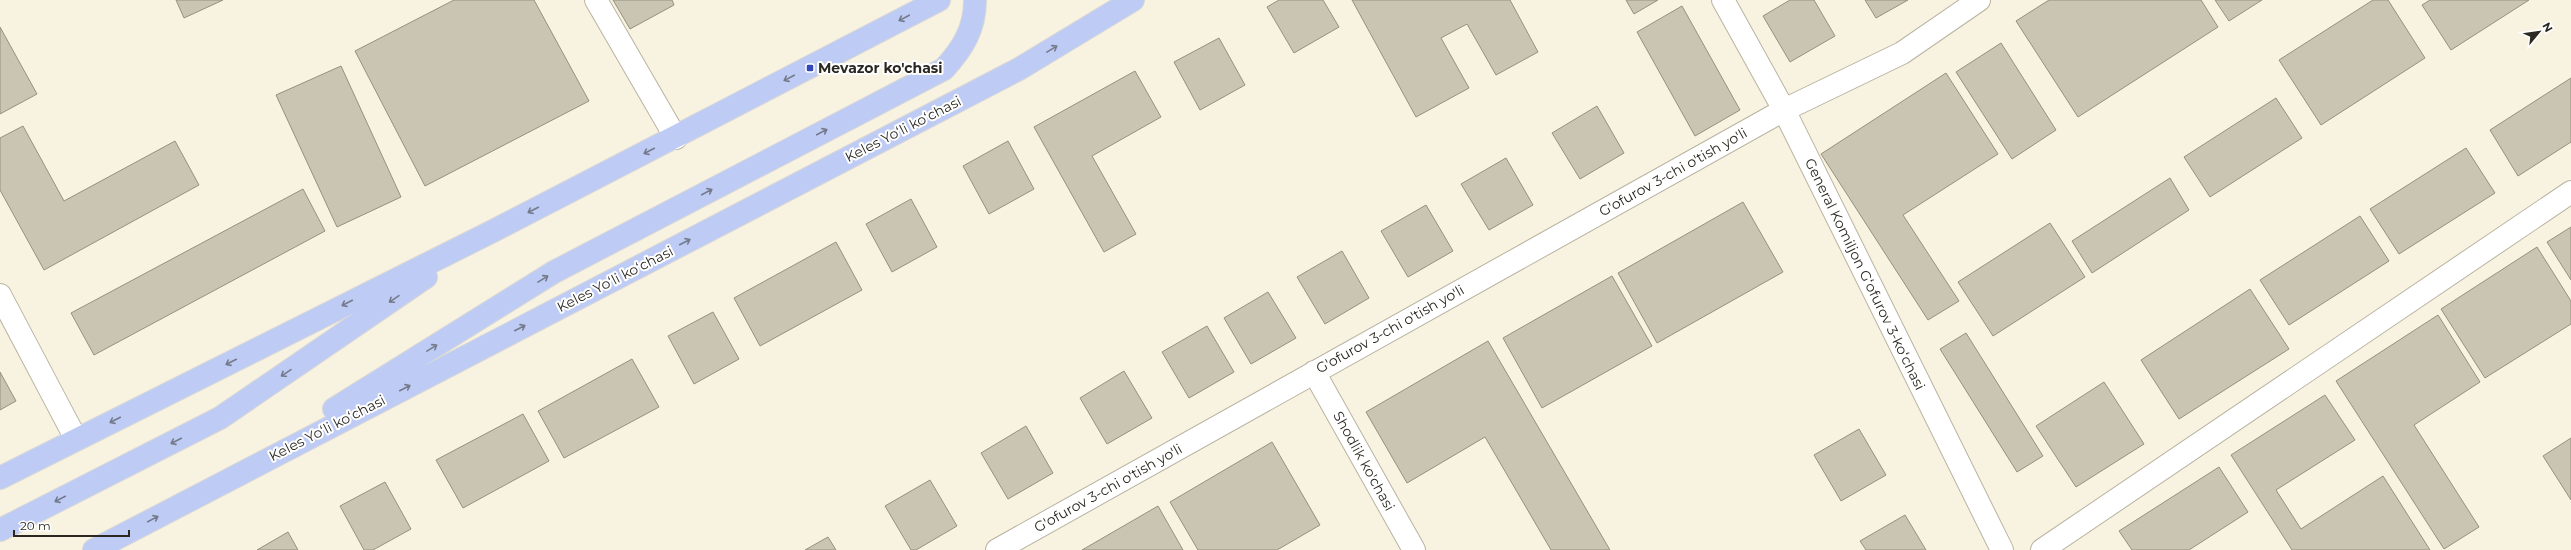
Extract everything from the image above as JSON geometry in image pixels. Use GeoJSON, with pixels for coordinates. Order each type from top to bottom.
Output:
{"type":"FeatureCollection","features":[{"type":"Feature","properties":{"kind":"main road"},"geometry":{"type":"LineString","coordinates":[[0,478],[676,138],[939,0]]}},
{"type":"Feature","properties":{"kind":"main road"},"geometry":{"type":"LineString","coordinates":[[198,495],[554,272],[944,69],[968,36],[973,22],[975,0]]}},
{"type":"Feature","properties":{"kind":"main road","name":"Keles Yoʻli koʻchasi"},"geometry":{"type":"LineString","coordinates":[[94,550],[1019,69],[1133,0]]}},
{"type":"Feature","properties":{"kind":"main road"},"geometry":{"type":"LineString","coordinates":[[0,530],[220,418],[495,230]]}},
{"type":"Feature","properties":{"kind":"street"},"geometry":{"type":"LineString","coordinates":[[596,0],[676,138]]}},
{"type":"Feature","properties":{"kind":"street","name":"General Komiljon Gʻofurov 3-koʻchasi"},"geometry":{"type":"LineString","coordinates":[[1723,0],[1784,110],[2002,550]]}},
{"type":"Feature","properties":{"kind":"street","name":"G'ofurov 3-chi o'tish yo'li"},"geometry":{"type":"LineString","coordinates":[[997,550],[1784,110],[1902,53],[1979,0]]}},
{"type":"Feature","properties":{"kind":"street"},"geometry":{"type":"LineString","coordinates":[[2042,550],[2571,192]]}},
{"type":"Feature","properties":{"kind":"street"},"geometry":{"type":"LineString","coordinates":[[0,294],[76,440]]}},
{"type":"Feature","properties":{"kind":"street","name":"Shodlik ko'chasi"},"geometry":{"type":"LineString","coordinates":[[1314,372],[1414,550]]}},
{"type":"Feature","properties":{"kind":"building"},"geometry":{"type":"Polygon","coordinates":[[[176,0],[223,0],[184,18],[176,0]]]}},
{"type":"Feature","properties":{"kind":"building"},"geometry":{"type":"Polygon","coordinates":[[[454,0],[534,0],[589,101],[425,186],[355,51],[454,0]]]}},
{"type":"Feature","properties":{"kind":"building"},"geometry":{"type":"Polygon","coordinates":[[[613,0],[672,0],[674,5],[630,29],[613,0]]]}},
{"type":"Feature","properties":{"kind":"building"},"geometry":{"type":"Polygon","coordinates":[[[1279,0],[1323,0],[1339,27],[1294,53],[1267,7],[1279,0]]]}},
{"type":"Feature","properties":{"kind":"building"},"geometry":{"type":"Polygon","coordinates":[[[1352,0],[1510,0],[1538,52],[1496,75],[1467,24],[1441,38],[1469,88],[1416,117],[1352,0]]]}},
{"type":"Feature","properties":{"kind":"building"},"geometry":{"type":"Polygon","coordinates":[[[1626,0],[1658,0],[1634,14],[1626,0]]]}},
{"type":"Feature","properties":{"kind":"building"},"geometry":{"type":"Polygon","coordinates":[[[1790,0],[1814,0],[1835,36],[1790,62],[1763,16],[1790,0]]]}},
{"type":"Feature","properties":{"kind":"building"},"geometry":{"type":"Polygon","coordinates":[[[1865,0],[1908,0],[1876,18],[1865,0]]]}},
{"type":"Feature","properties":{"kind":"building"},"geometry":{"type":"Polygon","coordinates":[[[2049,0],[2201,0],[2218,27],[2078,117],[2016,21],[2049,0]]]}},
{"type":"Feature","properties":{"kind":"building"},"geometry":{"type":"Polygon","coordinates":[[[2215,0],[2262,0],[2229,21],[2215,0]]]}},
{"type":"Feature","properties":{"kind":"building"},"geometry":{"type":"Polygon","coordinates":[[[2373,0],[2388,0],[2425,58],[2321,125],[2279,60],[2373,0]]]}},
{"type":"Feature","properties":{"kind":"building"},"geometry":{"type":"Polygon","coordinates":[[[2430,0],[2529,0],[2451,50],[2422,5],[2430,0]]]}},
{"type":"Feature","properties":{"kind":"building"},"geometry":{"type":"Polygon","coordinates":[[[1682,6],[1740,110],[1695,136],[1637,32],[1682,6]]]}},
{"type":"Feature","properties":{"kind":"building"},"geometry":{"type":"Polygon","coordinates":[[[0,27],[37,94],[0,114],[0,27]]]}},
{"type":"Feature","properties":{"kind":"building"},"geometry":{"type":"Polygon","coordinates":[[[1219,38],[1245,85],[1200,110],[1174,62],[1219,38]]]}},
{"type":"Feature","properties":{"kind":"building"},"geometry":{"type":"Polygon","coordinates":[[[2001,43],[2056,130],[2012,159],[1956,72],[2001,43]]]}},
{"type":"Feature","properties":{"kind":"building"},"geometry":{"type":"Polygon","coordinates":[[[341,66],[401,197],[337,227],[276,95],[341,66]]]}},
{"type":"Feature","properties":{"kind":"building"},"geometry":{"type":"Polygon","coordinates":[[[1135,71],[1161,117],[1092,156],[1136,234],[1104,252],[1034,127],[1135,71]]]}},
{"type":"Feature","properties":{"kind":"building"},"geometry":{"type":"Polygon","coordinates":[[[1946,73],[1998,154],[1903,215],[1959,301],[1928,320],[1821,154],[1946,73]]]}},
{"type":"Feature","properties":{"kind":"building"},"geometry":{"type":"Polygon","coordinates":[[[2571,78],[2571,142],[2518,176],[2490,130],[2571,78]]]}},
{"type":"Feature","properties":{"kind":"building"},"geometry":{"type":"Polygon","coordinates":[[[2276,98],[2302,138],[2210,197],[2184,157],[2276,98]]]}},
{"type":"Feature","properties":{"kind":"building"},"geometry":{"type":"Polygon","coordinates":[[[1597,106],[1624,153],[1580,179],[1552,133],[1597,106]]]}},
{"type":"Feature","properties":{"kind":"building"},"geometry":{"type":"Polygon","coordinates":[[[23,126],[64,201],[175,141],[199,185],[44,270],[0,190],[0,138],[23,126]]]}},
{"type":"Feature","properties":{"kind":"building"},"geometry":{"type":"Polygon","coordinates":[[[1008,141],[1034,189],[989,214],[963,166],[1008,141]]]}},
{"type":"Feature","properties":{"kind":"building"},"geometry":{"type":"Polygon","coordinates":[[[2466,148],[2495,193],[2399,254],[2370,209],[2466,148]]]}},
{"type":"Feature","properties":{"kind":"building"},"geometry":{"type":"Polygon","coordinates":[[[1506,158],[1533,205],[1489,230],[1461,184],[1506,158]]]}},
{"type":"Feature","properties":{"kind":"building"},"geometry":{"type":"Polygon","coordinates":[[[2170,178],[2189,210],[2092,273],[2072,241],[2170,178]]]}},
{"type":"Feature","properties":{"kind":"building"},"geometry":{"type":"Polygon","coordinates":[[[303,189],[325,231],[94,355],[71,313],[303,189]]]}},
{"type":"Feature","properties":{"kind":"building"},"geometry":{"type":"Polygon","coordinates":[[[911,199],[937,247],[892,272],[866,224],[911,199]]]}},
{"type":"Feature","properties":{"kind":"building"},"geometry":{"type":"Polygon","coordinates":[[[1743,202],[1783,272],[1657,343],[1618,273],[1743,202]]]}},
{"type":"Feature","properties":{"kind":"building"},"geometry":{"type":"Polygon","coordinates":[[[1426,205],[1453,251],[1408,277],[1381,231],[1426,205]]]}},
{"type":"Feature","properties":{"kind":"building"},"geometry":{"type":"Polygon","coordinates":[[[2360,216],[2389,261],[2289,325],[2260,280],[2360,216]]]}},
{"type":"Feature","properties":{"kind":"building"},"geometry":{"type":"Polygon","coordinates":[[[2050,223],[2085,277],[1993,336],[1958,282],[2050,223]]]}},
{"type":"Feature","properties":{"kind":"building"},"geometry":{"type":"Polygon","coordinates":[[[2571,227],[2571,280],[2547,242],[2571,227]]]}},
{"type":"Feature","properties":{"kind":"building"},"geometry":{"type":"Polygon","coordinates":[[[836,242],[862,290],[760,346],[734,298],[836,242]]]}},
{"type":"Feature","properties":{"kind":"building"},"geometry":{"type":"Polygon","coordinates":[[[2537,247],[2571,301],[2571,324],[2485,378],[2441,309],[2537,247]]]}},
{"type":"Feature","properties":{"kind":"building"},"geometry":{"type":"Polygon","coordinates":[[[1342,251],[1369,298],[1325,324],[1297,277],[1342,251]]]}},
{"type":"Feature","properties":{"kind":"building"},"geometry":{"type":"Polygon","coordinates":[[[1612,276],[1652,346],[1542,408],[1503,338],[1612,276]]]}},
{"type":"Feature","properties":{"kind":"building"},"geometry":{"type":"Polygon","coordinates":[[[2250,289],[2289,349],[2179,419],[2141,360],[2250,289]]]}},
{"type":"Feature","properties":{"kind":"building"},"geometry":{"type":"Polygon","coordinates":[[[1268,292],[1296,338],[1251,364],[1224,318],[1268,292]]]}},
{"type":"Feature","properties":{"kind":"building"},"geometry":{"type":"Polygon","coordinates":[[[713,312],[739,359],[694,384],[668,336],[713,312]]]}},
{"type":"Feature","properties":{"kind":"building"},"geometry":{"type":"Polygon","coordinates":[[[2438,315],[2480,382],[2414,425],[2479,527],[2444,549],[2336,381],[2438,315]]]}},
{"type":"Feature","properties":{"kind":"building"},"geometry":{"type":"Polygon","coordinates":[[[1207,326],[1234,372],[1189,398],[1162,352],[1207,326]]]}},
{"type":"Feature","properties":{"kind":"building"},"geometry":{"type":"Polygon","coordinates":[[[1966,333],[2043,456],[2017,472],[1940,349],[1966,333]]]}},
{"type":"Feature","properties":{"kind":"building"},"geometry":{"type":"Polygon","coordinates":[[[1488,341],[1610,550],[1551,550],[1485,437],[1407,483],[1366,412],[1488,341]]]}},
{"type":"Feature","properties":{"kind":"building"},"geometry":{"type":"Polygon","coordinates":[[[632,359],[659,407],[564,458],[538,411],[632,359]]]}},
{"type":"Feature","properties":{"kind":"building"},"geometry":{"type":"Polygon","coordinates":[[[1124,371],[1152,418],[1107,444],[1080,398],[1124,371]]]}},
{"type":"Feature","properties":{"kind":"building"},"geometry":{"type":"Polygon","coordinates":[[[0,372],[16,401],[0,410],[0,372]]]}},
{"type":"Feature","properties":{"kind":"building"},"geometry":{"type":"Polygon","coordinates":[[[2104,382],[2144,444],[2076,487],[2036,426],[2104,382]]]}},
{"type":"Feature","properties":{"kind":"building"},"geometry":{"type":"Polygon","coordinates":[[[2325,395],[2355,440],[2276,490],[2301,529],[2383,476],[2430,550],[2292,550],[2231,455],[2325,395]]]}},
{"type":"Feature","properties":{"kind":"building"},"geometry":{"type":"Polygon","coordinates":[[[523,414],[549,461],[463,508],[436,460],[523,414]]]}},
{"type":"Feature","properties":{"kind":"building"},"geometry":{"type":"Polygon","coordinates":[[[1026,426],[1053,473],[1008,499],[981,453],[1026,426]]]}},
{"type":"Feature","properties":{"kind":"building"},"geometry":{"type":"Polygon","coordinates":[[[1859,429],[1886,475],[1841,501],[1814,455],[1859,429]]]}},
{"type":"Feature","properties":{"kind":"building"},"geometry":{"type":"Polygon","coordinates":[[[2571,438],[2571,500],[2543,456],[2571,438]]]}},
{"type":"Feature","properties":{"kind":"building"},"geometry":{"type":"Polygon","coordinates":[[[1272,442],[1320,525],[1277,550],[1198,550],[1170,502],[1272,442]]]}},
{"type":"Feature","properties":{"kind":"building"},"geometry":{"type":"Polygon","coordinates":[[[2219,467],[2248,512],[2189,550],[2132,550],[2119,531],[2219,467]]]}},
{"type":"Feature","properties":{"kind":"building"},"geometry":{"type":"Polygon","coordinates":[[[930,480],[957,526],[916,550],[911,550],[885,506],[930,480]]]}},
{"type":"Feature","properties":{"kind":"building"},"geometry":{"type":"Polygon","coordinates":[[[385,482],[411,529],[373,550],[364,550],[340,506],[385,482]]]}},
{"type":"Feature","properties":{"kind":"building"},"geometry":{"type":"Polygon","coordinates":[[[1158,506],[1183,550],[1082,550],[1158,506]]]}},
{"type":"Feature","properties":{"kind":"building"},"geometry":{"type":"Polygon","coordinates":[[[1905,515],[1926,550],[1866,550],[1860,541],[1905,515]]]}},
{"type":"Feature","properties":{"kind":"building"},"geometry":{"type":"Polygon","coordinates":[[[288,532],[298,550],[257,550],[288,532]]]}},
{"type":"Feature","properties":{"kind":"building"},"geometry":{"type":"Polygon","coordinates":[[[828,537],[836,550],[805,550],[828,537]]]}},
{"type":"Feature","properties":{"kind":"place","name":"Mevazor ko'chasi"},"geometry":{"type":"Point","coordinates":[810,68]}}]}
